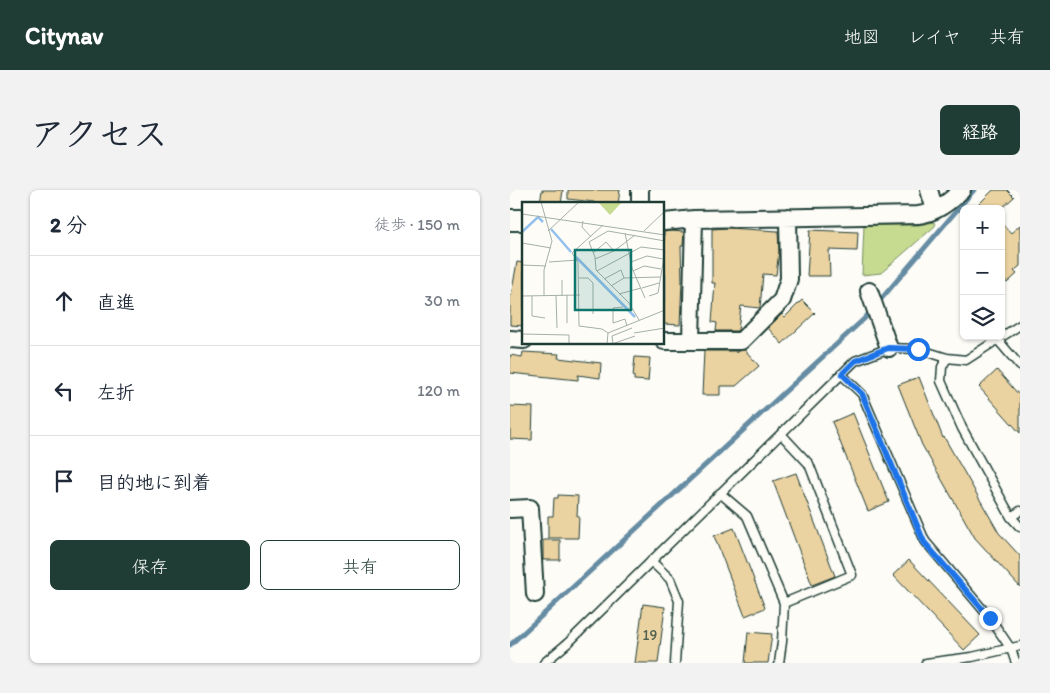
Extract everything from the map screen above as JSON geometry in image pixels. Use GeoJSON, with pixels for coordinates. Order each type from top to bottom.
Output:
{"type":"FeatureCollection","features":[{"type":"Feature","properties":{"kind":"street"},"geometry":{"type":"LineString","coordinates":[[929,190],[935,210]]}},
{"type":"Feature","properties":{"kind":"street"},"geometry":{"type":"LineString","coordinates":[[665,222],[694,219],[924,214],[935,210],[962,190]]}},
{"type":"Feature","properties":{"kind":"street"},"geometry":{"type":"LineString","coordinates":[[665,341],[741,341],[782,300],[789,278],[788,217]]}},
{"type":"Feature","properties":{"kind":"street"},"geometry":{"type":"LineString","coordinates":[[692,342],[694,219]]}},
{"type":"Feature","properties":{"kind":"street"},"geometry":{"type":"LineString","coordinates":[[869,291],[888,348]]}},
{"type":"Feature","properties":{"kind":"street"},"geometry":{"type":"LineString","coordinates":[[510,509],[530,508],[535,594]]}},
{"type":"Feature","properties":{"kind":"lane"},"geometry":{"type":"LineString","coordinates":[[1005,334],[1020,324]]}},
{"type":"Feature","properties":{"kind":"lane"},"geometry":{"type":"LineString","coordinates":[[544,663],[569,642],[855,361],[888,348],[918,349],[947,358],[966,360],[997,340],[1020,366]]}},
{"type":"Feature","properties":{"kind":"lane"},"geometry":{"type":"LineString","coordinates":[[947,358],[942,367],[941,381],[962,428],[1011,517],[1020,526]]}},
{"type":"Feature","properties":{"kind":"lane"},"geometry":{"type":"LineString","coordinates":[[842,374],[862,394],[924,542],[990,618],[1011,649],[1016,663]]}},
{"type":"Feature","properties":{"kind":"lane"},"geometry":{"type":"LineString","coordinates":[[781,434],[809,464],[852,575],[784,603]]}},
{"type":"Feature","properties":{"kind":"lane"},"geometry":{"type":"LineString","coordinates":[[720,493],[747,516],[784,603],[779,663]]}},
{"type":"Feature","properties":{"kind":"lane"},"geometry":{"type":"LineString","coordinates":[[1011,517],[1020,511]]}},
{"type":"Feature","properties":{"kind":"lane"},"geometry":{"type":"LineString","coordinates":[[651,561],[670,579],[679,601],[675,663]]}},
{"type":"Feature","properties":{"kind":"lane"},"geometry":{"type":"LineString","coordinates":[[926,663],[972,657],[1020,646]]}},
{"type":"Feature","properties":{"kind":"green space"},"geometry":{"type":"Polygon","coordinates":[[[934,222],[935,226],[881,273],[862,275],[864,225],[918,225],[934,222]]]}},
{"type":"Feature","properties":{"kind":"building"},"geometry":{"type":"Polygon","coordinates":[[[542,190],[563,190],[561,202],[540,202],[542,190]]]}},
{"type":"Feature","properties":{"kind":"building"},"geometry":{"type":"Polygon","coordinates":[[[568,190],[620,190],[618,202],[568,199],[568,190]]]}},
{"type":"Feature","properties":{"kind":"building"},"geometry":{"type":"Polygon","coordinates":[[[993,190],[1007,190],[1014,197],[1005,205],[978,205],[993,190]]]}},
{"type":"Feature","properties":{"kind":"building"},"geometry":{"type":"Polygon","coordinates":[[[1020,225],[1020,266],[1014,271],[1017,274],[1007,283],[1005,280],[1005,226],[1011,233],[1020,225]]]}},
{"type":"Feature","properties":{"kind":"building"},"geometry":{"type":"Polygon","coordinates":[[[712,229],[778,231],[779,251],[776,275],[763,274],[760,308],[741,306],[737,331],[716,331],[717,323],[712,322],[715,283],[712,283],[712,229]]]}},
{"type":"Feature","properties":{"kind":"building"},"geometry":{"type":"Polygon","coordinates":[[[810,230],[858,232],[857,251],[829,250],[830,276],[807,276],[810,230]]]}},
{"type":"Feature","properties":{"kind":"building"},"geometry":{"type":"Polygon","coordinates":[[[665,232],[684,232],[683,246],[681,246],[680,325],[665,324],[665,232]]]}},
{"type":"Feature","properties":{"kind":"building"},"geometry":{"type":"Polygon","coordinates":[[[517,262],[522,263],[522,326],[510,325],[511,296],[517,262]]]}},
{"type":"Feature","properties":{"kind":"building"},"geometry":{"type":"Polygon","coordinates":[[[802,300],[815,313],[782,344],[768,328],[782,314],[785,317],[802,300]]]}},
{"type":"Feature","properties":{"kind":"building"},"geometry":{"type":"Polygon","coordinates":[[[745,350],[759,366],[736,386],[720,386],[720,395],[702,395],[704,351],[736,351],[736,353],[745,350]]]}},
{"type":"Feature","properties":{"kind":"building"},"geometry":{"type":"Polygon","coordinates":[[[523,352],[559,354],[558,358],[601,363],[600,378],[578,375],[578,380],[510,373],[510,355],[522,357],[523,352]]]}},
{"type":"Feature","properties":{"kind":"building"},"geometry":{"type":"Polygon","coordinates":[[[635,357],[650,358],[648,381],[634,380],[635,357]]]}},
{"type":"Feature","properties":{"kind":"building"},"geometry":{"type":"Polygon","coordinates":[[[997,370],[1020,396],[1020,433],[979,387],[997,370]]]}},
{"type":"Feature","properties":{"kind":"building"},"geometry":{"type":"Polygon","coordinates":[[[919,377],[943,438],[999,533],[1020,556],[1020,587],[975,538],[922,445],[898,385],[919,377]]]}},
{"type":"Feature","properties":{"kind":"building"},"geometry":{"type":"Polygon","coordinates":[[[510,406],[533,407],[532,440],[510,439],[510,406]]]}},
{"type":"Feature","properties":{"kind":"building"},"geometry":{"type":"Polygon","coordinates":[[[853,413],[889,502],[868,511],[832,422],[853,413]]]}},
{"type":"Feature","properties":{"kind":"building"},"geometry":{"type":"Polygon","coordinates":[[[796,473],[835,576],[812,585],[773,481],[796,473]]]}},
{"type":"Feature","properties":{"kind":"building"},"geometry":{"type":"Polygon","coordinates":[[[558,495],[578,496],[578,538],[548,538],[548,516],[553,516],[554,498],[558,498],[558,495]]]}},
{"type":"Feature","properties":{"kind":"building"},"geometry":{"type":"Polygon","coordinates":[[[734,528],[765,608],[745,616],[714,536],[734,528]]]}},
{"type":"Feature","properties":{"kind":"building"},"geometry":{"type":"Polygon","coordinates":[[[543,540],[560,540],[560,560],[543,560],[543,540]]]}},
{"type":"Feature","properties":{"kind":"building"},"geometry":{"type":"Polygon","coordinates":[[[909,560],[980,635],[964,650],[893,575],[909,560]]]}},
{"type":"Feature","properties":{"kind":"building"},"geometry":{"type":"Polygon","coordinates":[[[643,604],[665,607],[658,663],[635,663],[643,604]]]}},
{"type":"Feature","properties":{"kind":"building"},"geometry":{"type":"Polygon","coordinates":[[[748,632],[772,634],[768,663],[745,663],[748,632]]]}},
{"type":"Feature","properties":{"kind":"waterway"},"geometry":{"type":"LineString","coordinates":[[510,645],[865,318],[974,190]]}},
{"type":"Feature","properties":{"kind":"route"},"geometry":{"type":"LineString","coordinates":[[918,349],[888,348],[855,361],[842,374],[862,394],[924,542],[990,618]]}}]}
